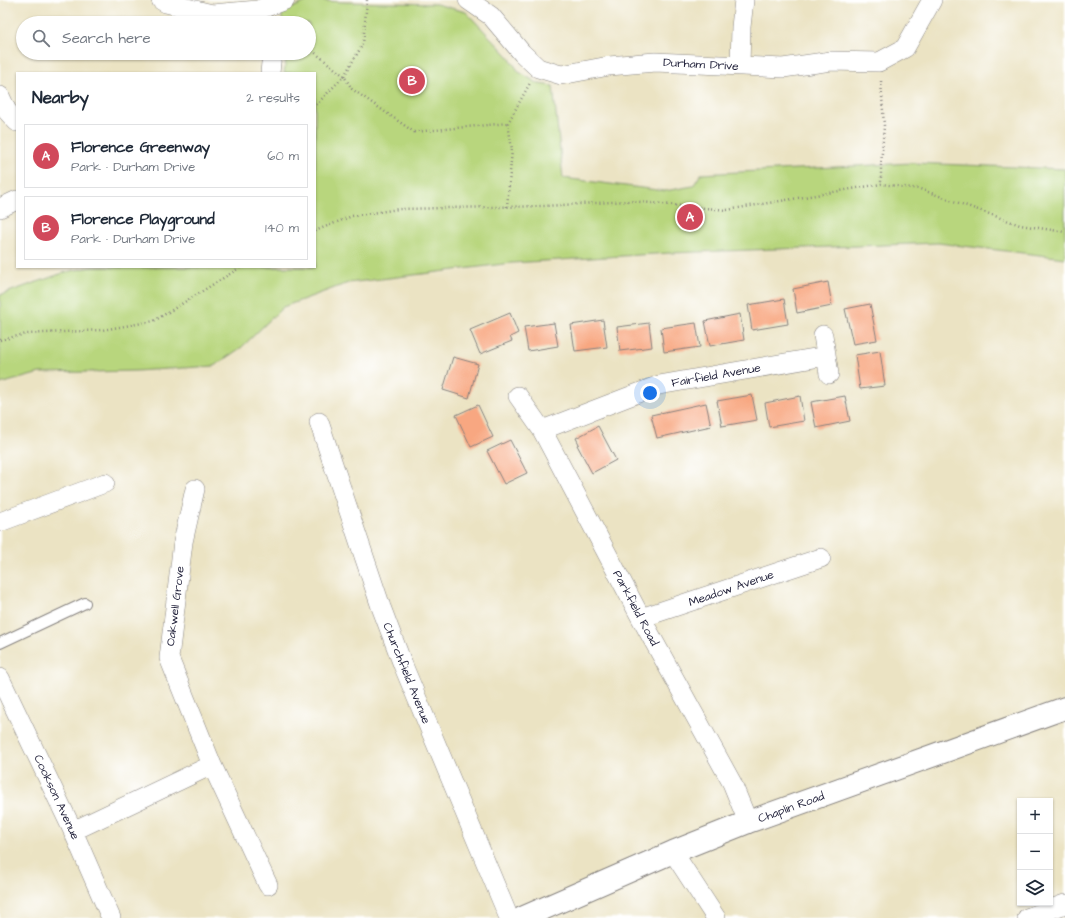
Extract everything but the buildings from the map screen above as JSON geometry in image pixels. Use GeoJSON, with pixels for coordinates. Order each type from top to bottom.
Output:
{"type":"FeatureCollection","features":[{"type":"Feature","properties":{"kind":"street"},"geometry":{"type":"LineString","coordinates":[[162,0],[166,3],[212,14],[261,16],[285,0]]}},
{"type":"Feature","properties":{"kind":"street","name":"Durham Drive"},"geometry":{"type":"LineString","coordinates":[[468,0],[491,16],[522,53],[538,68],[561,75],[609,66],[655,62],[783,68],[831,61],[879,62],[905,48],[932,0]]}},
{"type":"Feature","properties":{"kind":"street"},"geometry":{"type":"LineString","coordinates":[[740,66],[741,27],[744,0]]}},
{"type":"Feature","properties":{"kind":"street"},"geometry":{"type":"LineString","coordinates":[[270,72],[271,60]]}},
{"type":"Feature","properties":{"kind":"street"},"geometry":{"type":"LineString","coordinates":[[0,96],[7,110],[16,121]]}},
{"type":"Feature","properties":{"kind":"street"},"geometry":{"type":"LineString","coordinates":[[0,208],[16,200]]}},
{"type":"Feature","properties":{"kind":"street","name":"Fairfield Avenue"},"geometry":{"type":"LineString","coordinates":[[542,430],[659,385],[828,365],[823,335]]}},
{"type":"Feature","properties":{"kind":"street","name":"Parkfield Road"},"geometry":{"type":"LineString","coordinates":[[518,396],[542,430],[641,618],[732,783],[748,822]]}},
{"type":"Feature","properties":{"kind":"street","name":"Churchfield Avenue"},"geometry":{"type":"LineString","coordinates":[[319,422],[381,607],[403,665],[509,918]]}},
{"type":"Feature","properties":{"kind":"street"},"geometry":{"type":"LineString","coordinates":[[0,522],[104,483]]}},
{"type":"Feature","properties":{"kind":"street","name":"Oakwell Grove"},"geometry":{"type":"LineString","coordinates":[[195,488],[183,542],[169,658],[212,764],[268,885]]}},
{"type":"Feature","properties":{"kind":"street","name":"Meadow Avenue"},"geometry":{"type":"LineString","coordinates":[[641,618],[821,558]]}},
{"type":"Feature","properties":{"kind":"street","name":"Cookson Avenue"},"geometry":{"type":"LineString","coordinates":[[0,678],[73,831],[110,918]]}},
{"type":"Feature","properties":{"kind":"street","name":"Chaplin Road"},"geometry":{"type":"LineString","coordinates":[[522,918],[673,852],[748,822],[1065,708]]}},
{"type":"Feature","properties":{"kind":"street"},"geometry":{"type":"LineString","coordinates":[[73,831],[212,764]]}},
{"type":"Feature","properties":{"kind":"street"},"geometry":{"type":"LineString","coordinates":[[673,852],[716,918]]}},
{"type":"Feature","properties":{"kind":"street"},"geometry":{"type":"LineString","coordinates":[[1027,918],[1065,904]]}},
{"type":"Feature","properties":{"kind":"lane"},"geometry":{"type":"LineString","coordinates":[[0,643],[85,603]]}},
{"type":"Feature","properties":{"kind":"path"},"geometry":{"type":"LineString","coordinates":[[316,105],[344,76],[363,44],[367,0]]}},
{"type":"Feature","properties":{"kind":"path"},"geometry":{"type":"LineString","coordinates":[[316,54],[344,76],[352,89],[414,132],[508,123]]}},
{"type":"Feature","properties":{"kind":"path"},"geometry":{"type":"LineString","coordinates":[[879,62],[884,126],[880,165],[881,184]]}},
{"type":"Feature","properties":{"kind":"path"},"geometry":{"type":"LineString","coordinates":[[507,207],[512,150],[508,123],[538,68]]}},
{"type":"Feature","properties":{"kind":"path"},"geometry":{"type":"LineString","coordinates":[[316,231],[352,216],[399,209],[545,206],[630,201],[727,210],[881,184],[920,189],[1020,225],[1065,232]]}},
{"type":"Feature","properties":{"kind":"path"},"geometry":{"type":"LineString","coordinates":[[0,340],[26,334],[102,330],[154,321],[239,268]]}},
{"type":"Feature","properties":{"kind":"green space"},"geometry":{"type":"Polygon","coordinates":[[[310,0],[436,4],[466,12],[508,56],[519,72],[539,84],[553,86],[563,178],[665,191],[693,186],[701,174],[912,163],[1065,169],[1065,258],[938,243],[670,253],[512,263],[348,283],[283,307],[242,347],[214,366],[136,371],[40,373],[0,384],[0,295],[66,272],[86,268],[316,268],[316,72],[284,72],[286,60],[316,60],[316,16],[282,16],[281,13],[310,0]]]}},
{"type":"Feature","properties":{"kind":"place","name":"Florence Playground"},"geometry":{"type":"Point","coordinates":[412,81]}},
{"type":"Feature","properties":{"kind":"place","name":"Florence Greenway"},"geometry":{"type":"Point","coordinates":[690,217]}}]}
